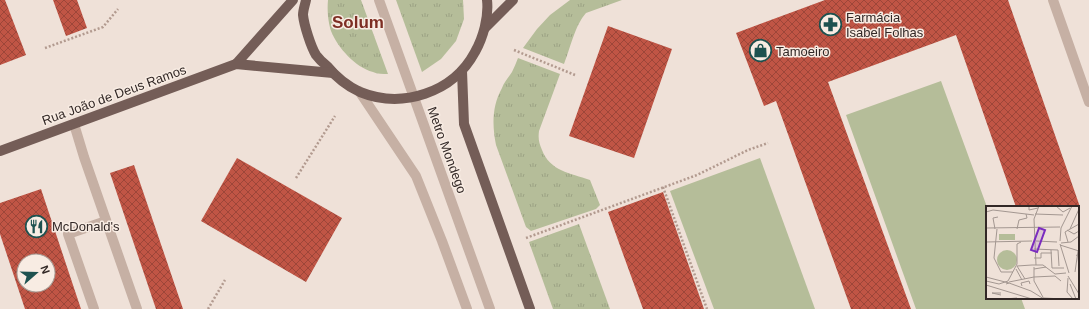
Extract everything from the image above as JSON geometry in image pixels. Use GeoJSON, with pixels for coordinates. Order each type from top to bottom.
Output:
{"type":"FeatureCollection","features":[{"type":"Feature","properties":{"kind":"main road","name":"Rua João de Deus Ramos"},"geometry":{"type":"LineString","coordinates":[[236,64],[293,0]]}},
{"type":"Feature","properties":{"kind":"main road"},"geometry":{"type":"LineString","coordinates":[[306,0],[303,16],[308,36],[316,55],[332,73],[359,91],[373,96],[400,99],[414,98],[432,92],[448,83],[462,71],[480,44],[485,28],[487,0]]}},
{"type":"Feature","properties":{"kind":"main road"},"geometry":{"type":"LineString","coordinates":[[485,28],[513,0]]}},
{"type":"Feature","properties":{"kind":"main road","name":"Rua João de Deus Ramos"},"geometry":{"type":"LineString","coordinates":[[0,151],[236,64],[332,73]]}},
{"type":"Feature","properties":{"kind":"main road"},"geometry":{"type":"LineString","coordinates":[[462,71],[464,124],[530,309]]}},
{"type":"Feature","properties":{"kind":"street","name":"Metro Mondego"},"geometry":{"type":"LineString","coordinates":[[379,0],[490,309]]}},
{"type":"Feature","properties":{"kind":"street"},"geometry":{"type":"LineString","coordinates":[[1053,0],[1089,102]]}},
{"type":"Feature","properties":{"kind":"street"},"geometry":{"type":"LineString","coordinates":[[359,91],[416,176],[466,309]]}},
{"type":"Feature","properties":{"kind":"street"},"geometry":{"type":"LineString","coordinates":[[74,124],[136,309]]}},
{"type":"Feature","properties":{"kind":"street"},"geometry":{"type":"LineString","coordinates":[[94,309],[68,234],[106,221]]}},
{"type":"Feature","properties":{"kind":"path"},"geometry":{"type":"LineString","coordinates":[[46,48],[103,26],[118,9]]}},
{"type":"Feature","properties":{"kind":"path"},"geometry":{"type":"LineString","coordinates":[[514,50],[575,75]]}},
{"type":"Feature","properties":{"kind":"path"},"geometry":{"type":"LineString","coordinates":[[296,178],[336,116]]}},
{"type":"Feature","properties":{"kind":"path"},"geometry":{"type":"LineString","coordinates":[[524,238],[697,175],[748,150],[768,143]]}},
{"type":"Feature","properties":{"kind":"path"},"geometry":{"type":"LineString","coordinates":[[663,188],[707,309]]}},
{"type":"Feature","properties":{"kind":"path"},"geometry":{"type":"LineString","coordinates":[[208,309],[225,280]]}},
{"type":"Feature","properties":{"kind":"green space"},"geometry":{"type":"Polygon","coordinates":[[[328,0],[361,0],[388,74],[366,70],[348,56],[338,44],[330,27],[328,0]]]}},
{"type":"Feature","properties":{"kind":"green space"},"geometry":{"type":"Polygon","coordinates":[[[396,0],[463,0],[464,19],[456,41],[441,59],[422,72],[396,0]]]}},
{"type":"Feature","properties":{"kind":"green space"},"geometry":{"type":"Polygon","coordinates":[[[570,0],[622,0],[586,13],[576,30],[564,64],[523,48],[550,15],[570,0]]]}},
{"type":"Feature","properties":{"kind":"green space"},"geometry":{"type":"Polygon","coordinates":[[[518,58],[560,74],[539,131],[540,145],[550,163],[555,167],[590,180],[600,205],[596,209],[531,231],[526,227],[496,145],[494,130],[496,102],[518,58]]]}},
{"type":"Feature","properties":{"kind":"green space"},"geometry":{"type":"Polygon","coordinates":[[[941,81],[987,206],[986,299],[1021,299],[1025,309],[916,309],[846,115],[941,81]]]}},
{"type":"Feature","properties":{"kind":"green space"},"geometry":{"type":"Polygon","coordinates":[[[760,158],[815,309],[714,309],[670,191],[760,158]]]}},
{"type":"Feature","properties":{"kind":"green space"},"geometry":{"type":"Polygon","coordinates":[[[579,224],[610,309],[553,309],[529,242],[579,224]]]}},
{"type":"Feature","properties":{"kind":"building"},"geometry":{"type":"Polygon","coordinates":[[[0,0],[5,0],[26,55],[0,65],[0,0]]]}},
{"type":"Feature","properties":{"kind":"building"},"geometry":{"type":"Polygon","coordinates":[[[53,0],[77,0],[87,28],[66,36],[53,0]]]}},
{"type":"Feature","properties":{"kind":"building"},"geometry":{"type":"Polygon","coordinates":[[[825,0],[1008,0],[1080,207],[1016,206],[956,35],[828,82],[911,309],[851,309],[776,101],[764,106],[736,33],[825,0]]]}},
{"type":"Feature","properties":{"kind":"building"},"geometry":{"type":"Polygon","coordinates":[[[608,26],[672,49],[634,158],[569,136],[608,26]]]}},
{"type":"Feature","properties":{"kind":"building"},"geometry":{"type":"Polygon","coordinates":[[[237,158],[342,218],[306,282],[201,221],[237,158]]]}},
{"type":"Feature","properties":{"kind":"building"},"geometry":{"type":"Polygon","coordinates":[[[134,165],[183,309],[156,309],[110,173],[134,165]]]}},
{"type":"Feature","properties":{"kind":"building"},"geometry":{"type":"Polygon","coordinates":[[[41,189],[81,309],[25,309],[20,293],[56,293],[56,253],[16,253],[16,282],[0,234],[0,203],[41,189]]]}},
{"type":"Feature","properties":{"kind":"building"},"geometry":{"type":"Polygon","coordinates":[[[663,192],[704,309],[643,309],[608,212],[663,192]]]}},
{"type":"Feature","properties":{"kind":"place","name":"Farmácia Isabel Folhas"},"geometry":{"type":"Point","coordinates":[830,24]}},
{"type":"Feature","properties":{"kind":"place","name":"Tamoeiro"},"geometry":{"type":"Point","coordinates":[760,51]}},
{"type":"Feature","properties":{"kind":"place","name":"McDonald's"},"geometry":{"type":"Point","coordinates":[36,226]}},
{"type":"Feature","properties":{"kind":"district","name":"Solum"},"geometry":{"type":"Point","coordinates":[358,22]}}]}
